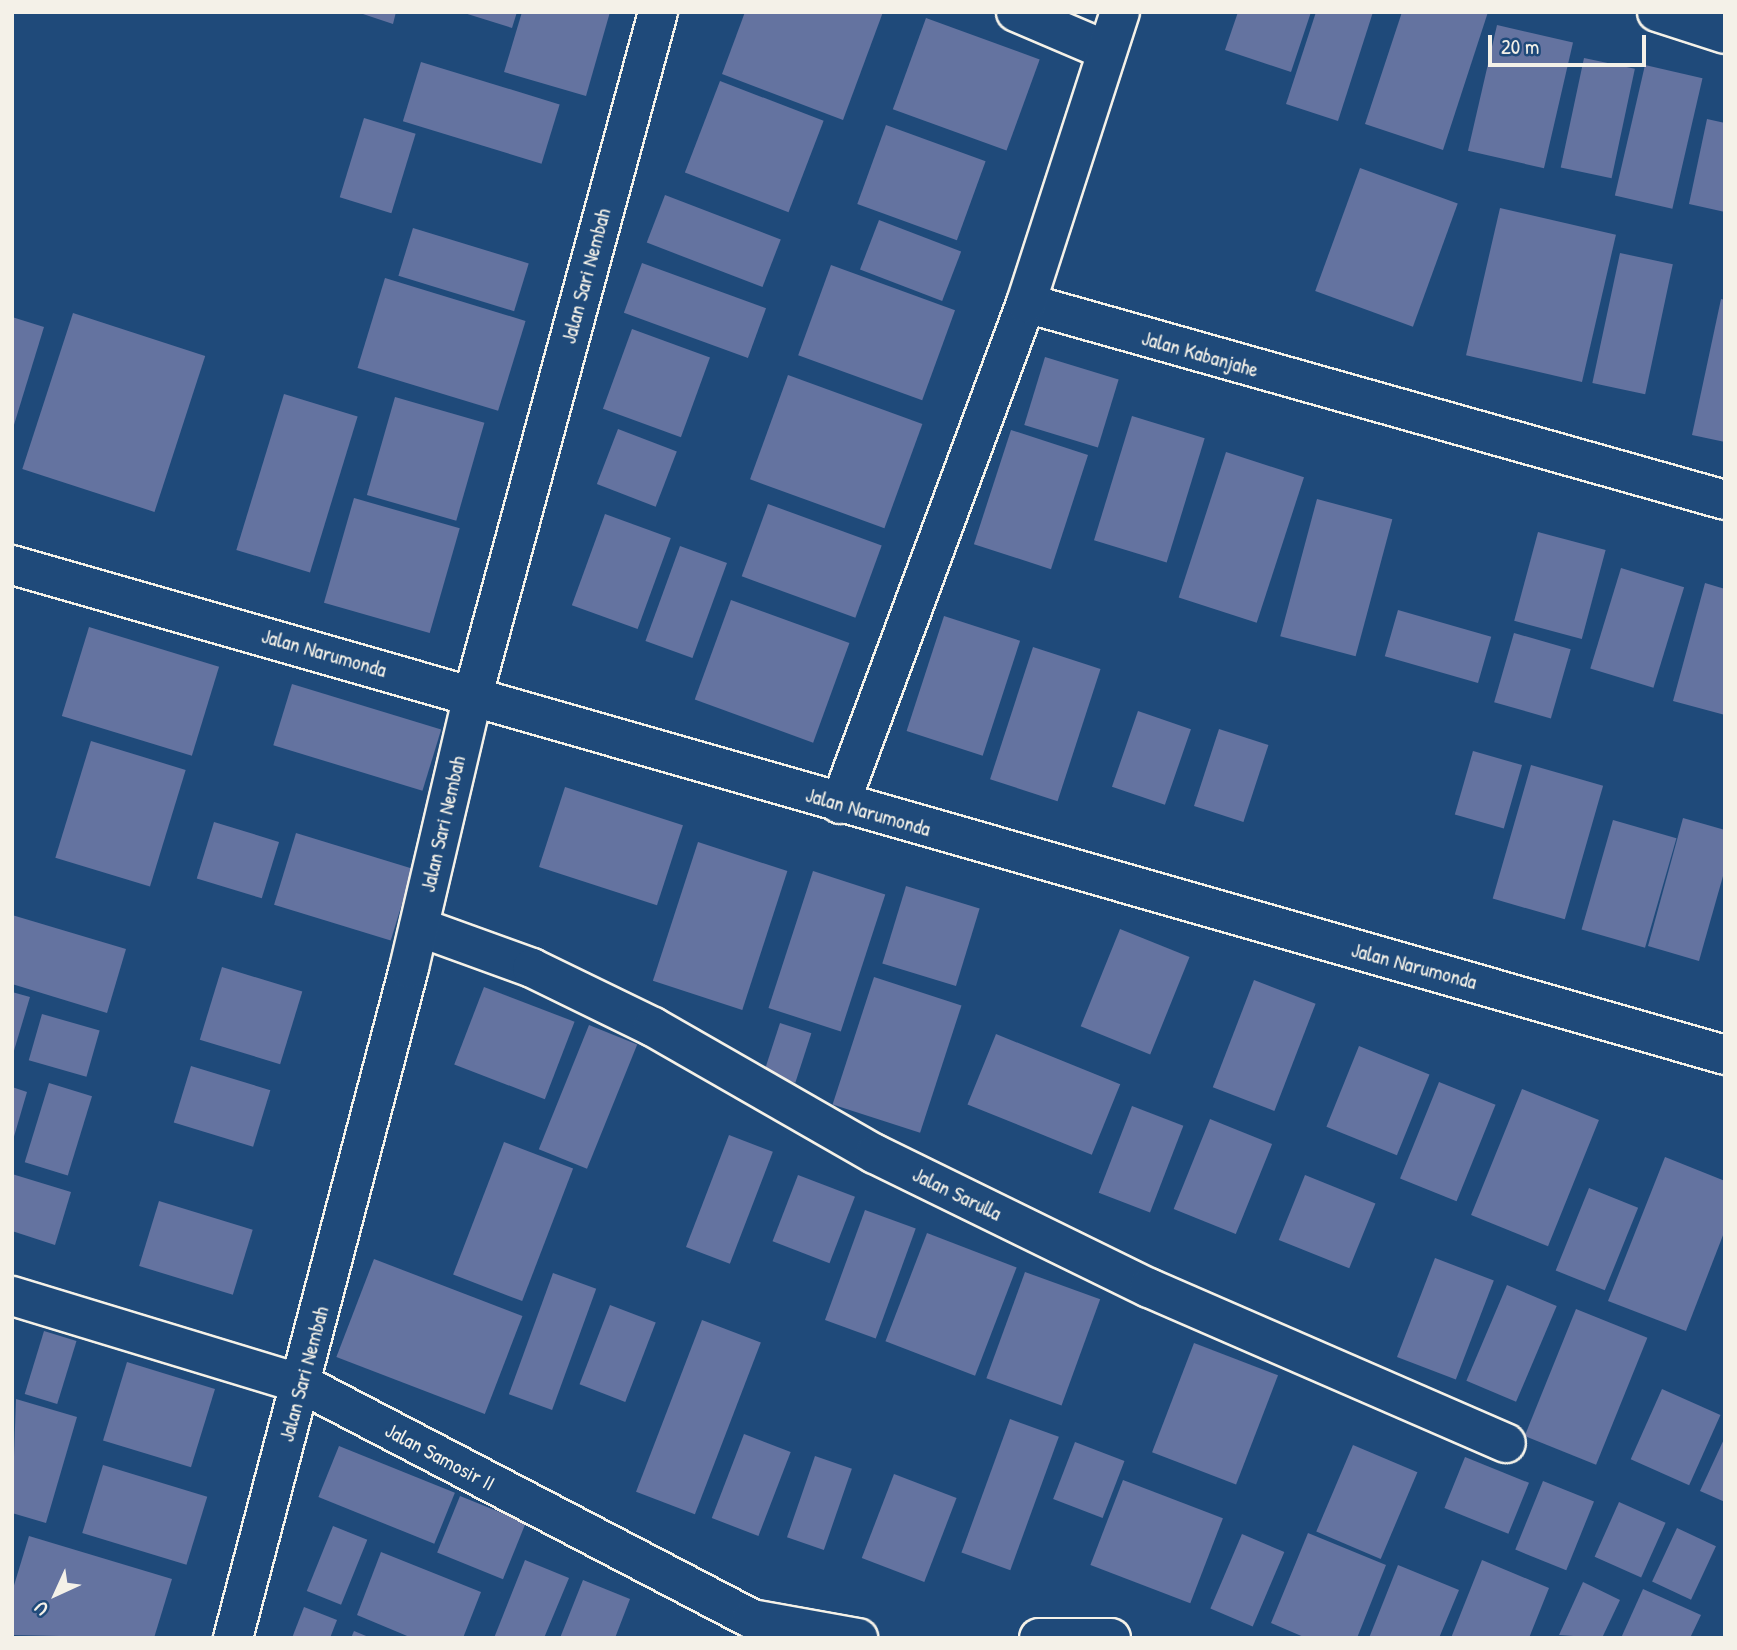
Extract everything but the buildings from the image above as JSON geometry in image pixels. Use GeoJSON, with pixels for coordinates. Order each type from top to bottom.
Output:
{"type":"FeatureCollection","features":[{"type":"Feature","properties":{"kind":"street","name":"Jalan Sari Nembah"},"geometry":{"type":"LineString","coordinates":[[233,1638],[302,1384],[419,928],[473,695],[657,12]]}},
{"type":"Feature","properties":{"kind":"street"},"geometry":{"type":"LineString","coordinates":[[1016,12],[1105,50]]}},
{"type":"Feature","properties":{"kind":"street"},"geometry":{"type":"LineString","coordinates":[[840,804],[1026,303],[1105,50],[1120,12]]}},
{"type":"Feature","properties":{"kind":"street"},"geometry":{"type":"LineString","coordinates":[[1657,12],[1725,34]]}},
{"type":"Feature","properties":{"kind":"street","name":"Jalan Kabanjahe"},"geometry":{"type":"LineString","coordinates":[[1026,303],[1725,500]]}},
{"type":"Feature","properties":{"kind":"street","name":"Jalan Narumonda"},"geometry":{"type":"LineString","coordinates":[[12,565],[1725,1055]]}},
{"type":"Feature","properties":{"kind":"street","name":"Jalan Sarulla"},"geometry":{"type":"LineString","coordinates":[[419,928],[532,968],[653,1027],[875,1154],[1149,1288],[1506,1443]]}},
{"type":"Feature","properties":{"kind":"street","name":"Jalan Samosir II"},"geometry":{"type":"LineString","coordinates":[[12,1296],[302,1384],[752,1619],[858,1638]]}},
{"type":"Feature","properties":{"kind":"street"},"geometry":{"type":"LineString","coordinates":[[1039,1638],[1111,1638]]}}]}
